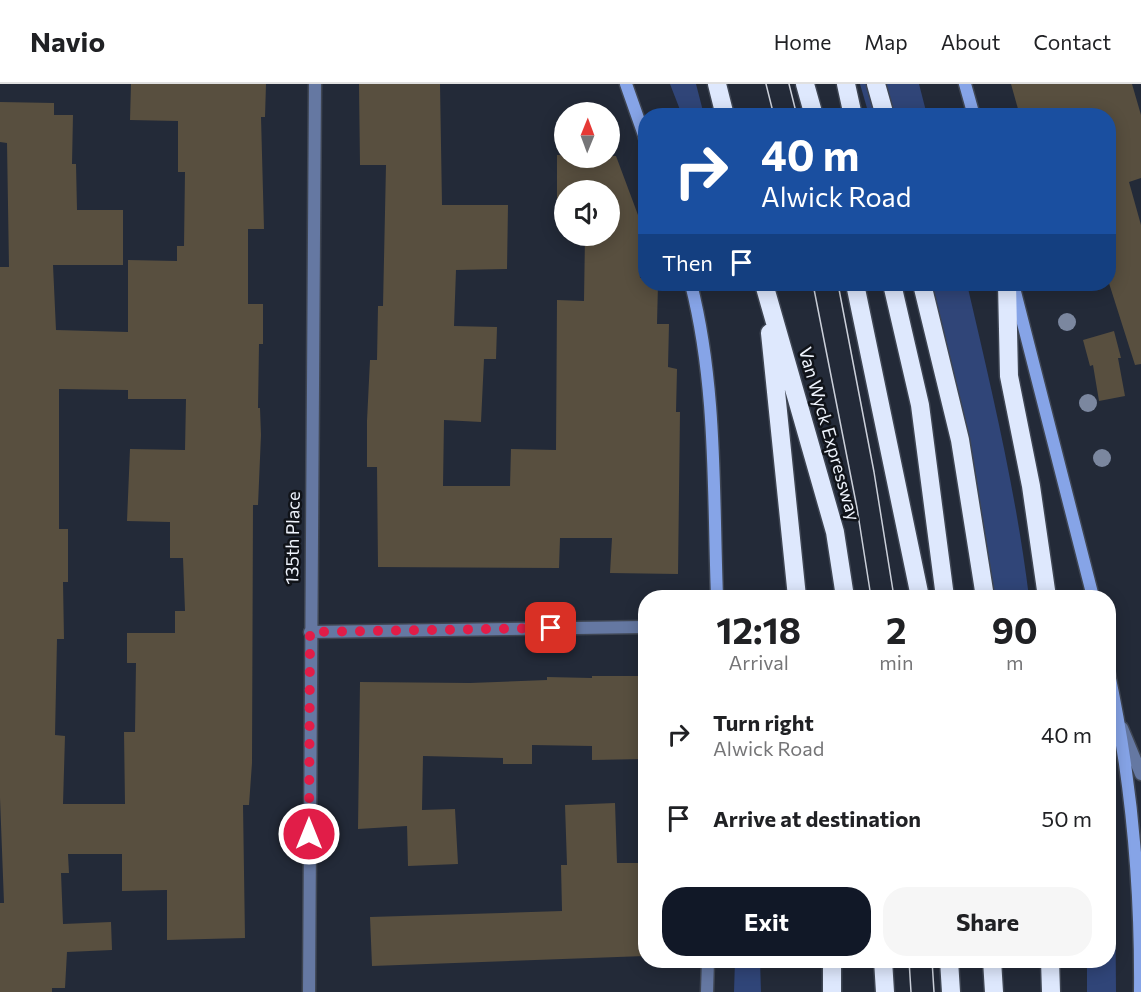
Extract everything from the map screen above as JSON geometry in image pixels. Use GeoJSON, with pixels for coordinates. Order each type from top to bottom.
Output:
{"type":"FeatureCollection","features":[{"type":"Feature","properties":{"kind":"highway"},"geometry":{"type":"LineString","coordinates":[[717,84],[723,108]]}},
{"type":"Feature","properties":{"kind":"highway"},"geometry":{"type":"LineString","coordinates":[[805,84],[812,108]]}},
{"type":"Feature","properties":{"kind":"highway"},"geometry":{"type":"LineString","coordinates":[[846,84],[851,108]]}},
{"type":"Feature","properties":{"kind":"highway"},"geometry":{"type":"LineString","coordinates":[[876,84],[883,108]]}},
{"type":"Feature","properties":{"kind":"highway"},"geometry":{"type":"LineString","coordinates":[[765,291],[796,590]]}},
{"type":"Feature","properties":{"kind":"highway","name":"Van Wyck Expressway"},"geometry":{"type":"LineString","coordinates":[[766,291],[835,532],[844,590]]}},
{"type":"Feature","properties":{"kind":"highway"},"geometry":{"type":"LineString","coordinates":[[856,291],[919,590]]}},
{"type":"Feature","properties":{"kind":"highway"},"geometry":{"type":"LineString","coordinates":[[894,291],[920,405],[944,590]]}},
{"type":"Feature","properties":{"kind":"highway"},"geometry":{"type":"LineString","coordinates":[[924,291],[960,440],[984,590]]}},
{"type":"Feature","properties":{"kind":"highway"},"geometry":{"type":"LineString","coordinates":[[1007,291],[1009,376],[1031,486],[1046,590]]}},
{"type":"Feature","properties":{"kind":"highway"},"geometry":{"type":"LineString","coordinates":[[832,968],[832,992]]}},
{"type":"Feature","properties":{"kind":"highway"},"geometry":{"type":"LineString","coordinates":[[884,968],[885,992]]}},
{"type":"Feature","properties":{"kind":"highway"},"geometry":{"type":"LineString","coordinates":[[950,968],[951,992]]}},
{"type":"Feature","properties":{"kind":"highway"},"geometry":{"type":"LineString","coordinates":[[992,968],[994,992]]}},
{"type":"Feature","properties":{"kind":"highway"},"geometry":{"type":"LineString","coordinates":[[1050,968],[1051,992]]}},
{"type":"Feature","properties":{"kind":"main road"},"geometry":{"type":"LineString","coordinates":[[626,84],[638,118]]}},
{"type":"Feature","properties":{"kind":"main road"},"geometry":{"type":"LineString","coordinates":[[966,84],[972,108]]}},
{"type":"Feature","properties":{"kind":"main road"},"geometry":{"type":"LineString","coordinates":[[693,291],[704,338],[709,381],[717,590]]}},
{"type":"Feature","properties":{"kind":"main road"},"geometry":{"type":"LineString","coordinates":[[1015,291],[1091,590]]}},
{"type":"Feature","properties":{"kind":"main road"},"geometry":{"type":"LineString","coordinates":[[1116,706],[1135,839],[1140,992]]}},
{"type":"Feature","properties":{"kind":"street","name":"135th Place"},"geometry":{"type":"LineString","coordinates":[[309,992],[315,84]]}},
{"type":"Feature","properties":{"kind":"street"},"geometry":{"type":"LineString","coordinates":[[310,632],[638,627]]}},
{"type":"Feature","properties":{"kind":"street"},"geometry":{"type":"LineString","coordinates":[[1120,724],[1141,774]]}},
{"type":"Feature","properties":{"kind":"street"},"geometry":{"type":"LineString","coordinates":[[707,992],[708,968]]}},
{"type":"Feature","properties":{"kind":"shaded area"},"geometry":{"type":"Polygon","coordinates":[[[670,84],[696,84],[702,108],[679,108],[670,84]]]}},
{"type":"Feature","properties":{"kind":"shaded area"},"geometry":{"type":"Polygon","coordinates":[[[860,84],[919,84],[925,108],[867,108],[860,84]]]}},
{"type":"Feature","properties":{"kind":"shaded area"},"geometry":{"type":"Polygon","coordinates":[[[919,291],[969,291],[1010,479],[1028,590],[988,590],[919,291]]]}},
{"type":"Feature","properties":{"kind":"shaded area"},"geometry":{"type":"Polygon","coordinates":[[[735,968],[760,968],[761,992],[734,992],[735,968]]]}},
{"type":"Feature","properties":{"kind":"shaded area"},"geometry":{"type":"Polygon","coordinates":[[[1087,968],[1116,968],[1116,992],[1087,992],[1087,968]]]}},
{"type":"Feature","properties":{"kind":"building"},"geometry":{"type":"Polygon","coordinates":[[[131,84],[266,84],[265,117],[261,117],[264,229],[248,229],[248,304],[263,304],[263,344],[259,344],[258,408],[260,408],[261,435],[258,505],[253,505],[252,763],[249,805],[243,805],[245,938],[167,940],[167,890],[122,891],[122,854],[68,854],[69,873],[61,873],[63,924],[111,922],[112,950],[67,952],[65,988],[52,988],[52,992],[0,992],[0,903],[4,903],[0,798],[0,267],[9,267],[7,143],[0,142],[0,102],[54,103],[54,115],[73,115],[72,164],[76,164],[77,210],[123,210],[123,265],[53,265],[56,330],[128,332],[128,260],[177,261],[177,246],[184,246],[185,172],[178,172],[178,121],[130,120],[131,84]],[[59,389],[59,529],[68,529],[68,582],[63,582],[64,639],[57,639],[55,735],[65,736],[63,804],[125,804],[124,732],[135,732],[136,663],[127,663],[127,633],[175,633],[175,611],[185,611],[183,558],[170,558],[170,522],[127,521],[130,449],[185,450],[186,399],[128,399],[128,390],[59,389]]]}},
{"type":"Feature","properties":{"kind":"building"},"geometry":{"type":"Polygon","coordinates":[[[359,84],[440,84],[442,205],[508,205],[507,269],[456,270],[454,326],[497,327],[496,359],[484,359],[481,422],[444,420],[443,486],[510,486],[511,449],[556,450],[557,300],[584,301],[585,246],[620,246],[620,180],[557,180],[557,168],[620,167],[638,215],[638,291],[658,291],[657,324],[669,324],[668,367],[677,369],[676,412],[680,412],[678,574],[610,573],[612,538],[560,538],[559,568],[378,567],[377,467],[367,467],[367,421],[370,360],[377,360],[378,306],[383,306],[386,165],[360,165],[359,84]]]}},
{"type":"Feature","properties":{"kind":"building"},"geometry":{"type":"Polygon","coordinates":[[[1011,84],[1132,84],[1141,115],[1141,178],[1129,182],[1141,225],[1141,364],[1135,365],[1111,291],[1116,291],[1116,108],[1018,108],[1011,84]]]}},
{"type":"Feature","properties":{"kind":"building"},"geometry":{"type":"Polygon","coordinates":[[[1114,331],[1121,358],[1118,358],[1125,396],[1099,401],[1093,365],[1090,366],[1083,340],[1114,331]]]}},
{"type":"Feature","properties":{"kind":"building"},"geometry":{"type":"Polygon","coordinates":[[[592,676],[638,676],[638,759],[592,760],[592,746],[532,745],[532,764],[503,764],[503,758],[423,756],[422,810],[455,809],[458,864],[408,866],[407,826],[358,829],[360,682],[470,683],[547,680],[547,677],[592,678],[592,676]]]}},
{"type":"Feature","properties":{"kind":"building"},"geometry":{"type":"Polygon","coordinates":[[[615,803],[617,863],[638,863],[638,956],[372,966],[370,917],[562,911],[561,865],[567,865],[565,805],[615,803]]]}},
{"type":"Feature","properties":{"kind":"tram line"},"geometry":{"type":"LineString","coordinates":[[766,84],[772,108]]}},
{"type":"Feature","properties":{"kind":"tram line"},"geometry":{"type":"LineString","coordinates":[[789,84],[795,108]]}},
{"type":"Feature","properties":{"kind":"tram line"},"geometry":{"type":"LineString","coordinates":[[814,291],[857,508],[870,590]]}},
{"type":"Feature","properties":{"kind":"tram line"},"geometry":{"type":"LineString","coordinates":[[839,291],[874,472],[893,590]]}},
{"type":"Feature","properties":{"kind":"tram line"},"geometry":{"type":"LineString","coordinates":[[910,968],[911,992]]}},
{"type":"Feature","properties":{"kind":"tram line"},"geometry":{"type":"LineString","coordinates":[[932,968],[934,992]]}},
{"type":"Feature","properties":{"kind":"route"},"geometry":{"type":"LineString","coordinates":[[309,834],[310,632],[551,628]]}}]}
